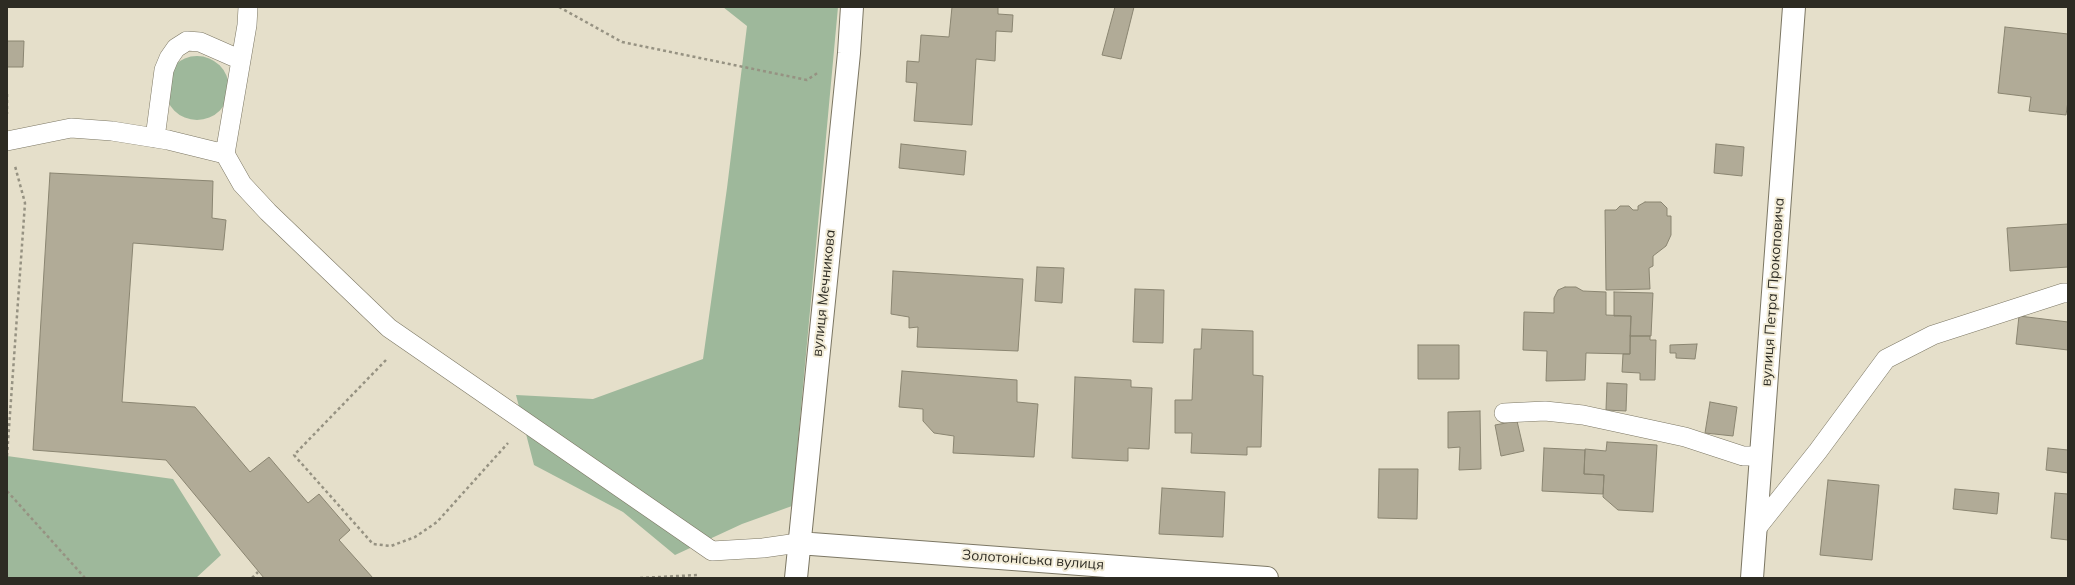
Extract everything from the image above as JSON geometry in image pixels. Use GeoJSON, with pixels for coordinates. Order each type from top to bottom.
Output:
{"type":"FeatureCollection","features":[{"type":"Feature","properties":{"kind":"street","name":"вулиця Мечникова"},"geometry":{"type":"LineString","coordinates":[[796,578],[798,543],[849,53],[852,7]]}},
{"type":"Feature","properties":{"kind":"street","name":"вулиця Петра Прокоповича"},"geometry":{"type":"LineString","coordinates":[[1752,578],[1794,7]]}},
{"type":"Feature","properties":{"kind":"street","name":"Золотоніська вулиця"},"geometry":{"type":"LineString","coordinates":[[798,543],[1268,578]]}},
{"type":"Feature","properties":{"kind":"lane"},"geometry":{"type":"LineString","coordinates":[[248,7],[247,26],[225,154],[242,184],[268,212],[389,328],[712,551],[763,548],[798,543]]}},
{"type":"Feature","properties":{"kind":"lane"},"geometry":{"type":"LineString","coordinates":[[155,138],[164,70],[169,58],[176,48],[187,41],[200,42],[241,60]]}},
{"type":"Feature","properties":{"kind":"lane"},"geometry":{"type":"LineString","coordinates":[[8,141],[71,128],[112,131],[155,138],[225,154]]}},
{"type":"Feature","properties":{"kind":"lane"},"geometry":{"type":"LineString","coordinates":[[1756,529],[1818,451],[1886,359],[1933,335],[2063,293],[2068,293]]}},
{"type":"Feature","properties":{"kind":"lane"},"geometry":{"type":"LineString","coordinates":[[1504,413],[1544,411],[1583,414],[1685,437],[1742,456],[1761,456]]}},
{"type":"Feature","properties":{"kind":"path"},"geometry":{"type":"LineString","coordinates":[[559,7],[622,42],[807,80],[849,53]]}},
{"type":"Feature","properties":{"kind":"path"},"geometry":{"type":"LineString","coordinates":[[7,94],[8,141],[25,203],[7,456]]}},
{"type":"Feature","properties":{"kind":"path"},"geometry":{"type":"LineString","coordinates":[[406,339],[294,456],[373,544],[391,546],[416,537],[437,522],[526,423]]}},
{"type":"Feature","properties":{"kind":"path"},"geometry":{"type":"LineString","coordinates":[[7,491],[85,578]]}},
{"type":"Feature","properties":{"kind":"path"},"geometry":{"type":"LineString","coordinates":[[640,578],[702,574],[712,551]]}},
{"type":"Feature","properties":{"kind":"path"},"geometry":{"type":"LineString","coordinates":[[252,578],[258,572]]}},
{"type":"Feature","properties":{"kind":"green space"},"geometry":{"type":"Polygon","coordinates":[[[723,7],[838,7],[792,506],[742,524],[675,555],[623,512],[534,465],[516,395],[593,399],[703,359],[727,188],[747,26],[723,7]]]}},
{"type":"Feature","properties":{"kind":"green space"},"geometry":{"type":"Polygon","coordinates":[[[197,56],[209,58],[220,65],[227,76],[229,88],[227,100],[220,111],[209,118],[197,120],[185,118],[174,111],[167,100],[165,88],[167,76],[174,65],[185,58],[197,56]]]}},
{"type":"Feature","properties":{"kind":"green space"},"geometry":{"type":"Polygon","coordinates":[[[7,456],[173,479],[221,555],[196,578],[7,578],[7,456]]]}},
{"type":"Feature","properties":{"kind":"building"},"geometry":{"type":"Polygon","coordinates":[[[952,7],[998,7],[998,14],[1013,15],[1012,32],[996,31],[995,61],[976,59],[972,125],[914,121],[917,83],[906,82],[907,61],[919,62],[921,35],[949,37],[952,7]]]}},
{"type":"Feature","properties":{"kind":"building"},"geometry":{"type":"Polygon","coordinates":[[[1115,7],[1134,7],[1121,59],[1102,55],[1115,7]]]}},
{"type":"Feature","properties":{"kind":"building"},"geometry":{"type":"Polygon","coordinates":[[[2005,27],[2068,34],[2068,101],[2066,115],[2029,111],[2031,97],[1998,93],[2005,27]]]}},
{"type":"Feature","properties":{"kind":"building"},"geometry":{"type":"Polygon","coordinates":[[[7,41],[24,41],[23,67],[7,67],[7,41]]]}},
{"type":"Feature","properties":{"kind":"building"},"geometry":{"type":"Polygon","coordinates":[[[901,144],[966,151],[964,175],[899,168],[901,144]]]}},
{"type":"Feature","properties":{"kind":"building"},"geometry":{"type":"Polygon","coordinates":[[[1716,144],[1744,147],[1742,176],[1714,173],[1716,144]]]}},
{"type":"Feature","properties":{"kind":"building"},"geometry":{"type":"Polygon","coordinates":[[[50,173],[213,181],[212,218],[226,220],[223,250],[133,243],[122,402],[195,407],[250,472],[269,457],[308,503],[319,494],[350,530],[339,540],[373,578],[264,578],[166,460],[33,450],[50,173]]]}},
{"type":"Feature","properties":{"kind":"building"},"geometry":{"type":"Polygon","coordinates":[[[1645,202],[1661,202],[1667,208],[1667,216],[1671,216],[1671,235],[1666,246],[1653,256],[1653,266],[1649,268],[1650,289],[1606,290],[1605,210],[1616,210],[1620,206],[1629,206],[1633,210],[1638,210],[1638,206],[1645,202]]]}},
{"type":"Feature","properties":{"kind":"building"},"geometry":{"type":"Polygon","coordinates":[[[2068,224],[2068,267],[2010,271],[2007,228],[2068,224]]]}},
{"type":"Feature","properties":{"kind":"building"},"geometry":{"type":"Polygon","coordinates":[[[1037,267],[1064,268],[1062,303],[1035,301],[1037,267]]]}},
{"type":"Feature","properties":{"kind":"building"},"geometry":{"type":"Polygon","coordinates":[[[893,271],[1023,279],[1018,351],[917,347],[918,327],[909,328],[909,317],[891,314],[893,271]]]}},
{"type":"Feature","properties":{"kind":"building"},"geometry":{"type":"Polygon","coordinates":[[[1565,287],[1576,287],[1583,291],[1606,292],[1606,315],[1631,316],[1630,354],[1586,353],[1585,380],[1546,381],[1547,351],[1523,350],[1524,312],[1554,313],[1554,298],[1558,290],[1565,287]]]}},
{"type":"Feature","properties":{"kind":"building"},"geometry":{"type":"Polygon","coordinates":[[[1135,289],[1164,290],[1163,343],[1133,342],[1135,289]]]}},
{"type":"Feature","properties":{"kind":"building"},"geometry":{"type":"Polygon","coordinates":[[[1614,292],[1653,293],[1651,336],[1630,336],[1631,316],[1614,316],[1614,292]]]}},
{"type":"Feature","properties":{"kind":"building"},"geometry":{"type":"Polygon","coordinates":[[[2019,316],[2068,322],[2068,350],[2016,344],[2019,316]]]}},
{"type":"Feature","properties":{"kind":"building"},"geometry":{"type":"Polygon","coordinates":[[[1202,329],[1253,331],[1253,375],[1263,376],[1261,447],[1247,447],[1247,455],[1191,453],[1192,433],[1175,433],[1175,400],[1192,400],[1194,349],[1201,349],[1202,329]]]}},
{"type":"Feature","properties":{"kind":"building"},"geometry":{"type":"Polygon","coordinates":[[[1630,336],[1650,336],[1650,340],[1656,340],[1655,380],[1640,380],[1640,373],[1622,372],[1623,354],[1630,354],[1630,336]]]}},
{"type":"Feature","properties":{"kind":"building"},"geometry":{"type":"Polygon","coordinates":[[[1697,344],[1695,359],[1676,358],[1676,353],[1670,353],[1670,345],[1697,344]]]}},
{"type":"Feature","properties":{"kind":"building"},"geometry":{"type":"Polygon","coordinates":[[[1418,345],[1459,345],[1459,379],[1418,379],[1418,345]]]}},
{"type":"Feature","properties":{"kind":"building"},"geometry":{"type":"Polygon","coordinates":[[[902,371],[1017,380],[1017,402],[1038,404],[1034,457],[953,453],[954,436],[934,433],[923,421],[923,409],[899,407],[902,371]]]}},
{"type":"Feature","properties":{"kind":"building"},"geometry":{"type":"Polygon","coordinates":[[[1075,377],[1131,380],[1131,387],[1152,388],[1149,449],[1128,448],[1128,461],[1072,458],[1075,377]]]}},
{"type":"Feature","properties":{"kind":"building"},"geometry":{"type":"Polygon","coordinates":[[[1607,383],[1627,384],[1626,411],[1606,410],[1607,383]]]}},
{"type":"Feature","properties":{"kind":"building"},"geometry":{"type":"Polygon","coordinates":[[[1710,402],[1737,407],[1733,436],[1705,433],[1710,402]]]}},
{"type":"Feature","properties":{"kind":"building"},"geometry":{"type":"Polygon","coordinates":[[[1480,411],[1481,469],[1459,470],[1460,447],[1448,448],[1448,412],[1480,411]]]}},
{"type":"Feature","properties":{"kind":"building"},"geometry":{"type":"Polygon","coordinates":[[[1517,421],[1524,451],[1501,456],[1495,425],[1517,421]]]}},
{"type":"Feature","properties":{"kind":"building"},"geometry":{"type":"Polygon","coordinates":[[[1607,442],[1657,445],[1653,512],[1618,510],[1603,497],[1604,475],[1584,474],[1585,449],[1606,451],[1607,442]]]}},
{"type":"Feature","properties":{"kind":"building"},"geometry":{"type":"Polygon","coordinates":[[[1544,448],[1585,450],[1584,474],[1604,475],[1603,494],[1542,491],[1544,448]]]}},
{"type":"Feature","properties":{"kind":"building"},"geometry":{"type":"Polygon","coordinates":[[[2048,448],[2068,450],[2068,473],[2046,470],[2048,448]]]}},
{"type":"Feature","properties":{"kind":"building"},"geometry":{"type":"Polygon","coordinates":[[[1379,469],[1418,469],[1417,519],[1378,518],[1379,469]]]}},
{"type":"Feature","properties":{"kind":"building"},"geometry":{"type":"Polygon","coordinates":[[[1828,480],[1879,485],[1872,560],[1820,555],[1828,480]]]}},
{"type":"Feature","properties":{"kind":"building"},"geometry":{"type":"Polygon","coordinates":[[[1162,488],[1225,492],[1223,537],[1159,534],[1162,488]]]}},
{"type":"Feature","properties":{"kind":"building"},"geometry":{"type":"Polygon","coordinates":[[[1955,489],[1999,493],[1997,514],[1953,509],[1955,489]]]}},
{"type":"Feature","properties":{"kind":"building"},"geometry":{"type":"Polygon","coordinates":[[[2055,493],[2068,494],[2068,540],[2051,538],[2055,493]]]}}]}
